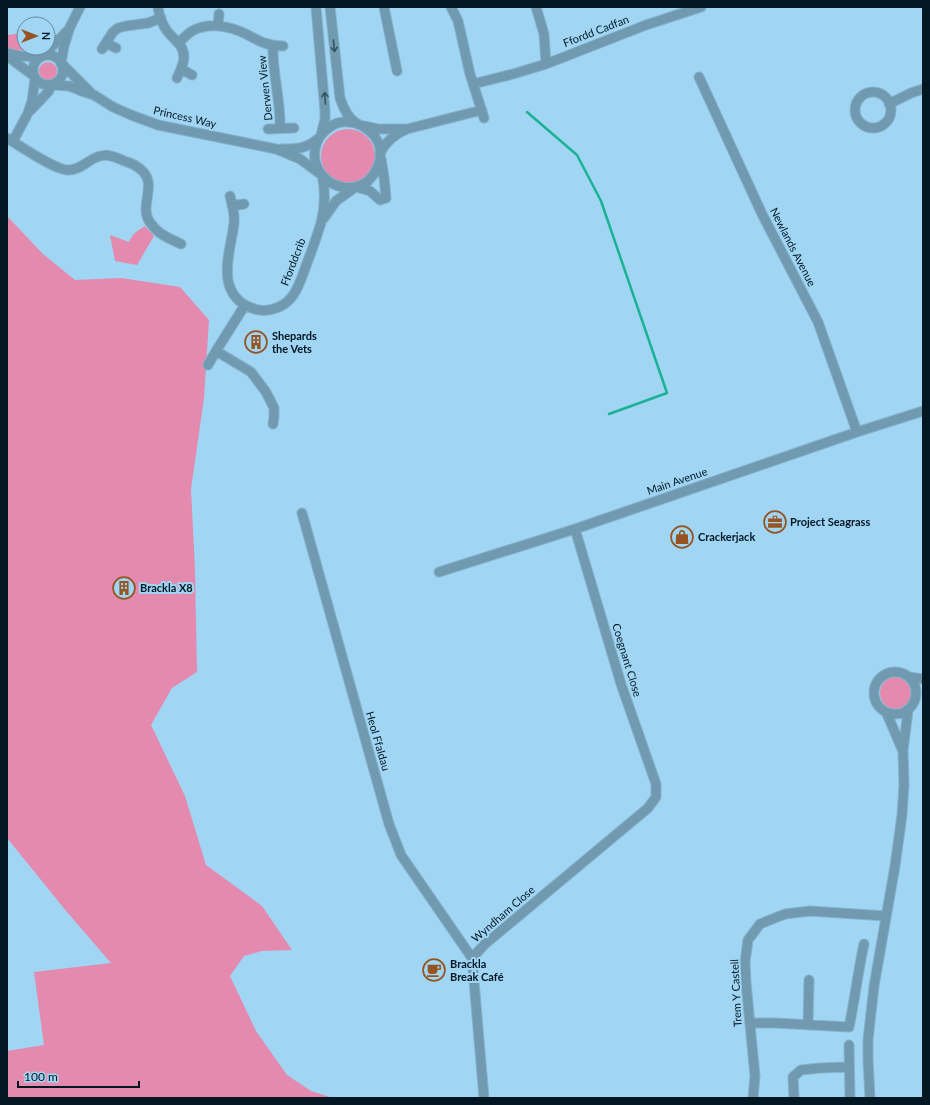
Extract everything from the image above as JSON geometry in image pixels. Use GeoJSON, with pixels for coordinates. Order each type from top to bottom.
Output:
{"type":"FeatureCollection","features":[{"type":"Feature","properties":{"kind":"street"},"geometry":{"type":"LineString","coordinates":[[80,7],[70,27],[64,46],[62,64],[63,74],[58,82],[53,85],[28,113],[10,139],[53,166],[63,169],[68,170],[78,168],[91,160],[105,155],[112,156],[135,166],[145,174],[148,184],[146,211],[148,219],[156,230],[177,242],[179,232]]}},
{"type":"Feature","properties":{"kind":"street"},"geometry":{"type":"LineString","coordinates":[[158,7],[166,30],[182,48],[184,62],[179,74],[192,75]]}},
{"type":"Feature","properties":{"kind":"street"},"geometry":{"type":"LineString","coordinates":[[316,7],[326,111],[324,124],[316,145],[315,154],[316,164],[321,175]]}},
{"type":"Feature","properties":{"kind":"street"},"geometry":{"type":"LineString","coordinates":[[330,7],[340,98],[346,111],[360,125],[371,132],[376,138],[380,148],[378,168],[373,176],[365,183],[356,187]]}},
{"type":"Feature","properties":{"kind":"street"},"geometry":{"type":"LineString","coordinates":[[384,7],[397,71]]}},
{"type":"Feature","properties":{"kind":"street"},"geometry":{"type":"LineString","coordinates":[[360,125],[378,129],[407,129],[483,114],[473,84],[458,21],[452,7]]}},
{"type":"Feature","properties":{"kind":"street"},"geometry":{"type":"LineString","coordinates":[[536,7],[544,34],[546,64]]}},
{"type":"Feature","properties":{"kind":"street","name":"Ffordd Cadfan"},"geometry":{"type":"LineString","coordinates":[[473,84],[546,64],[688,9],[701,7]]}},
{"type":"Feature","properties":{"kind":"street"},"geometry":{"type":"LineString","coordinates":[[218,26],[219,14]]}},
{"type":"Feature","properties":{"kind":"street"},"geometry":{"type":"LineString","coordinates":[[116,48],[104,46],[113,32],[118,28],[148,23],[161,18]]}},
{"type":"Feature","properties":{"kind":"street","name":"Derwen View"},"geometry":{"type":"LineString","coordinates":[[178,43],[194,30],[218,26],[239,31],[263,43],[273,46],[283,46]]}},
{"type":"Feature","properties":{"kind":"street"},"geometry":{"type":"LineString","coordinates":[[28,113],[33,97],[35,78],[33,72],[35,63],[70,27]]}},
{"type":"Feature","properties":{"kind":"street","name":"Derwen View"},"geometry":{"type":"LineString","coordinates":[[273,46],[273,67],[280,105],[280,128]]}},
{"type":"Feature","properties":{"kind":"street","name":"Princess Way"},"geometry":{"type":"LineString","coordinates":[[7,53],[20,56],[55,57],[94,95],[113,107],[131,115],[158,125],[276,149],[300,159],[327,181],[336,186],[346,188],[356,187]]}},
{"type":"Feature","properties":{"kind":"street","name":"Princess Way"},"geometry":{"type":"LineString","coordinates":[[7,56],[43,85],[69,86],[94,95]]}},
{"type":"Feature","properties":{"kind":"street","name":"Newlands Avenue"},"geometry":{"type":"LineString","coordinates":[[699,77],[762,214],[818,322],[857,432]]}},
{"type":"Feature","properties":{"kind":"street"},"geometry":{"type":"LineString","coordinates":[[889,104],[923,89]]}},
{"type":"Feature","properties":{"kind":"street","name":"Princess Way"},"geometry":{"type":"LineString","coordinates":[[276,149],[302,148],[310,145],[320,137],[326,129],[335,124],[344,122],[360,125]]}},
{"type":"Feature","properties":{"kind":"street","name":"Derwen View"},"geometry":{"type":"LineString","coordinates":[[268,128],[294,128]]}},
{"type":"Feature","properties":{"kind":"street"},"geometry":{"type":"LineString","coordinates":[[356,187],[370,192],[380,200],[386,198],[380,155],[386,144],[394,136],[407,129]]}},
{"type":"Feature","properties":{"kind":"street","name":"Fforddcrib"},"geometry":{"type":"LineString","coordinates":[[230,196],[234,222],[227,268],[228,280],[232,292],[240,302],[245,305],[257,310],[270,310],[283,306],[292,297],[298,286],[321,223],[325,201],[324,183],[321,175]]}},
{"type":"Feature","properties":{"kind":"street","name":"Fforddcrib"},"geometry":{"type":"LineString","coordinates":[[321,223],[336,201],[356,187]]}},
{"type":"Feature","properties":{"kind":"street"},"geometry":{"type":"LineString","coordinates":[[232,206],[244,204]]}},
{"type":"Feature","properties":{"kind":"street"},"geometry":{"type":"LineString","coordinates":[[208,365],[245,305]]}},
{"type":"Feature","properties":{"kind":"street"},"geometry":{"type":"LineString","coordinates":[[216,351],[251,372],[266,392],[274,408],[273,424]]}},
{"type":"Feature","properties":{"kind":"street","name":"Main Avenue"},"geometry":{"type":"LineString","coordinates":[[439,572],[575,529],[857,432],[923,411]]}},
{"type":"Feature","properties":{"kind":"street","name":"Heol Ffaldau"},"geometry":{"type":"LineString","coordinates":[[302,513],[386,816],[393,835],[401,855],[472,958]]}},
{"type":"Feature","properties":{"kind":"street","name":"Coegnant Close"},"geometry":{"type":"LineString","coordinates":[[575,529],[620,684],[656,784],[656,797]]}},
{"type":"Feature","properties":{"kind":"street"},"geometry":{"type":"LineString","coordinates":[[893,672],[900,672],[909,677],[920,690],[913,706],[902,714],[888,714],[881,710],[874,698],[874,690],[880,678],[893,672]]}},
{"type":"Feature","properties":{"kind":"street"},"geometry":{"type":"LineString","coordinates":[[909,677],[923,679]]}},
{"type":"Feature","properties":{"kind":"street"},"geometry":{"type":"LineString","coordinates":[[870,1098],[868,1040],[874,986],[895,866],[902,815],[904,785],[903,750],[908,711]]}},
{"type":"Feature","properties":{"kind":"street"},"geometry":{"type":"LineString","coordinates":[[888,714],[903,750]]}},
{"type":"Feature","properties":{"kind":"street","name":"Wyndham Close"},"geometry":{"type":"LineString","coordinates":[[484,1098],[472,958],[485,944],[648,808],[656,797]]}},
{"type":"Feature","properties":{"kind":"street","name":"Trem Y Castell"},"geometry":{"type":"LineString","coordinates":[[754,1098],[755,1076],[745,962],[748,940],[760,924],[785,914],[810,910],[886,916]]}},
{"type":"Feature","properties":{"kind":"street"},"geometry":{"type":"LineString","coordinates":[[750,1023],[849,1027],[864,944]]}},
{"type":"Feature","properties":{"kind":"street"},"geometry":{"type":"LineString","coordinates":[[808,1025],[809,980]]}},
{"type":"Feature","properties":{"kind":"street"},"geometry":{"type":"LineString","coordinates":[[849,1045],[850,1098]]}},
{"type":"Feature","properties":{"kind":"street"},"geometry":{"type":"LineString","coordinates":[[794,1098],[793,1077],[801,1070],[849,1067]]}},
{"type":"Feature","properties":{"kind":"shaded area"},"geometry":{"type":"Polygon","coordinates":[[[7,34],[16,34],[16,50],[7,47],[7,34]]]}},
{"type":"Feature","properties":{"kind":"shaded area"},"geometry":{"type":"Polygon","coordinates":[[[44,62],[52,62],[57,67],[55,78],[52,80],[44,80],[39,75],[39,67],[44,62]]]}},
{"type":"Feature","properties":{"kind":"shaded area"},"geometry":{"type":"Polygon","coordinates":[[[348,129],[358,131],[367,137],[373,146],[375,156],[373,166],[367,175],[358,181],[348,183],[338,181],[329,175],[323,166],[321,156],[323,146],[329,137],[338,131],[348,129]]]}},
{"type":"Feature","properties":{"kind":"shaded area"},"geometry":{"type":"Polygon","coordinates":[[[7,216],[43,254],[75,280],[121,278],[180,287],[209,320],[204,398],[191,489],[195,570],[197,672],[172,688],[151,725],[185,796],[206,865],[262,906],[292,950],[262,951],[244,956],[230,976],[256,1031],[287,1075],[311,1091],[333,1098],[7,1098],[7,1051],[44,1045],[34,972],[111,963],[67,912],[7,838],[7,216]]]}},
{"type":"Feature","properties":{"kind":"shaded area"},"geometry":{"type":"Polygon","coordinates":[[[145,226],[154,236],[137,265],[115,261],[110,235],[129,242],[136,232],[145,226]]]}},
{"type":"Feature","properties":{"kind":"shaded area"},"geometry":{"type":"Polygon","coordinates":[[[897,676],[903,677],[909,681],[913,687],[913,699],[909,705],[903,709],[897,710],[891,709],[885,705],[881,699],[880,693],[881,687],[885,681],[891,677],[897,676]]]}},
{"type":"Feature","properties":{"kind":"waterway"},"geometry":{"type":"LineString","coordinates":[[527,112],[577,155],[601,201],[667,393],[609,414]]}},
{"type":"Feature","properties":{"kind":"place","name":"Shepards the Vets"},"geometry":{"type":"Point","coordinates":[256,342]}},
{"type":"Feature","properties":{"kind":"place","name":"Project Seagrass"},"geometry":{"type":"Point","coordinates":[775,522]}},
{"type":"Feature","properties":{"kind":"place","name":"Crackerjack"},"geometry":{"type":"Point","coordinates":[682,537]}},
{"type":"Feature","properties":{"kind":"place","name":"Brackla X8"},"geometry":{"type":"Point","coordinates":[124,588]}},
{"type":"Feature","properties":{"kind":"place","name":"Brackla Break Café"},"geometry":{"type":"Point","coordinates":[434,970]}}]}
